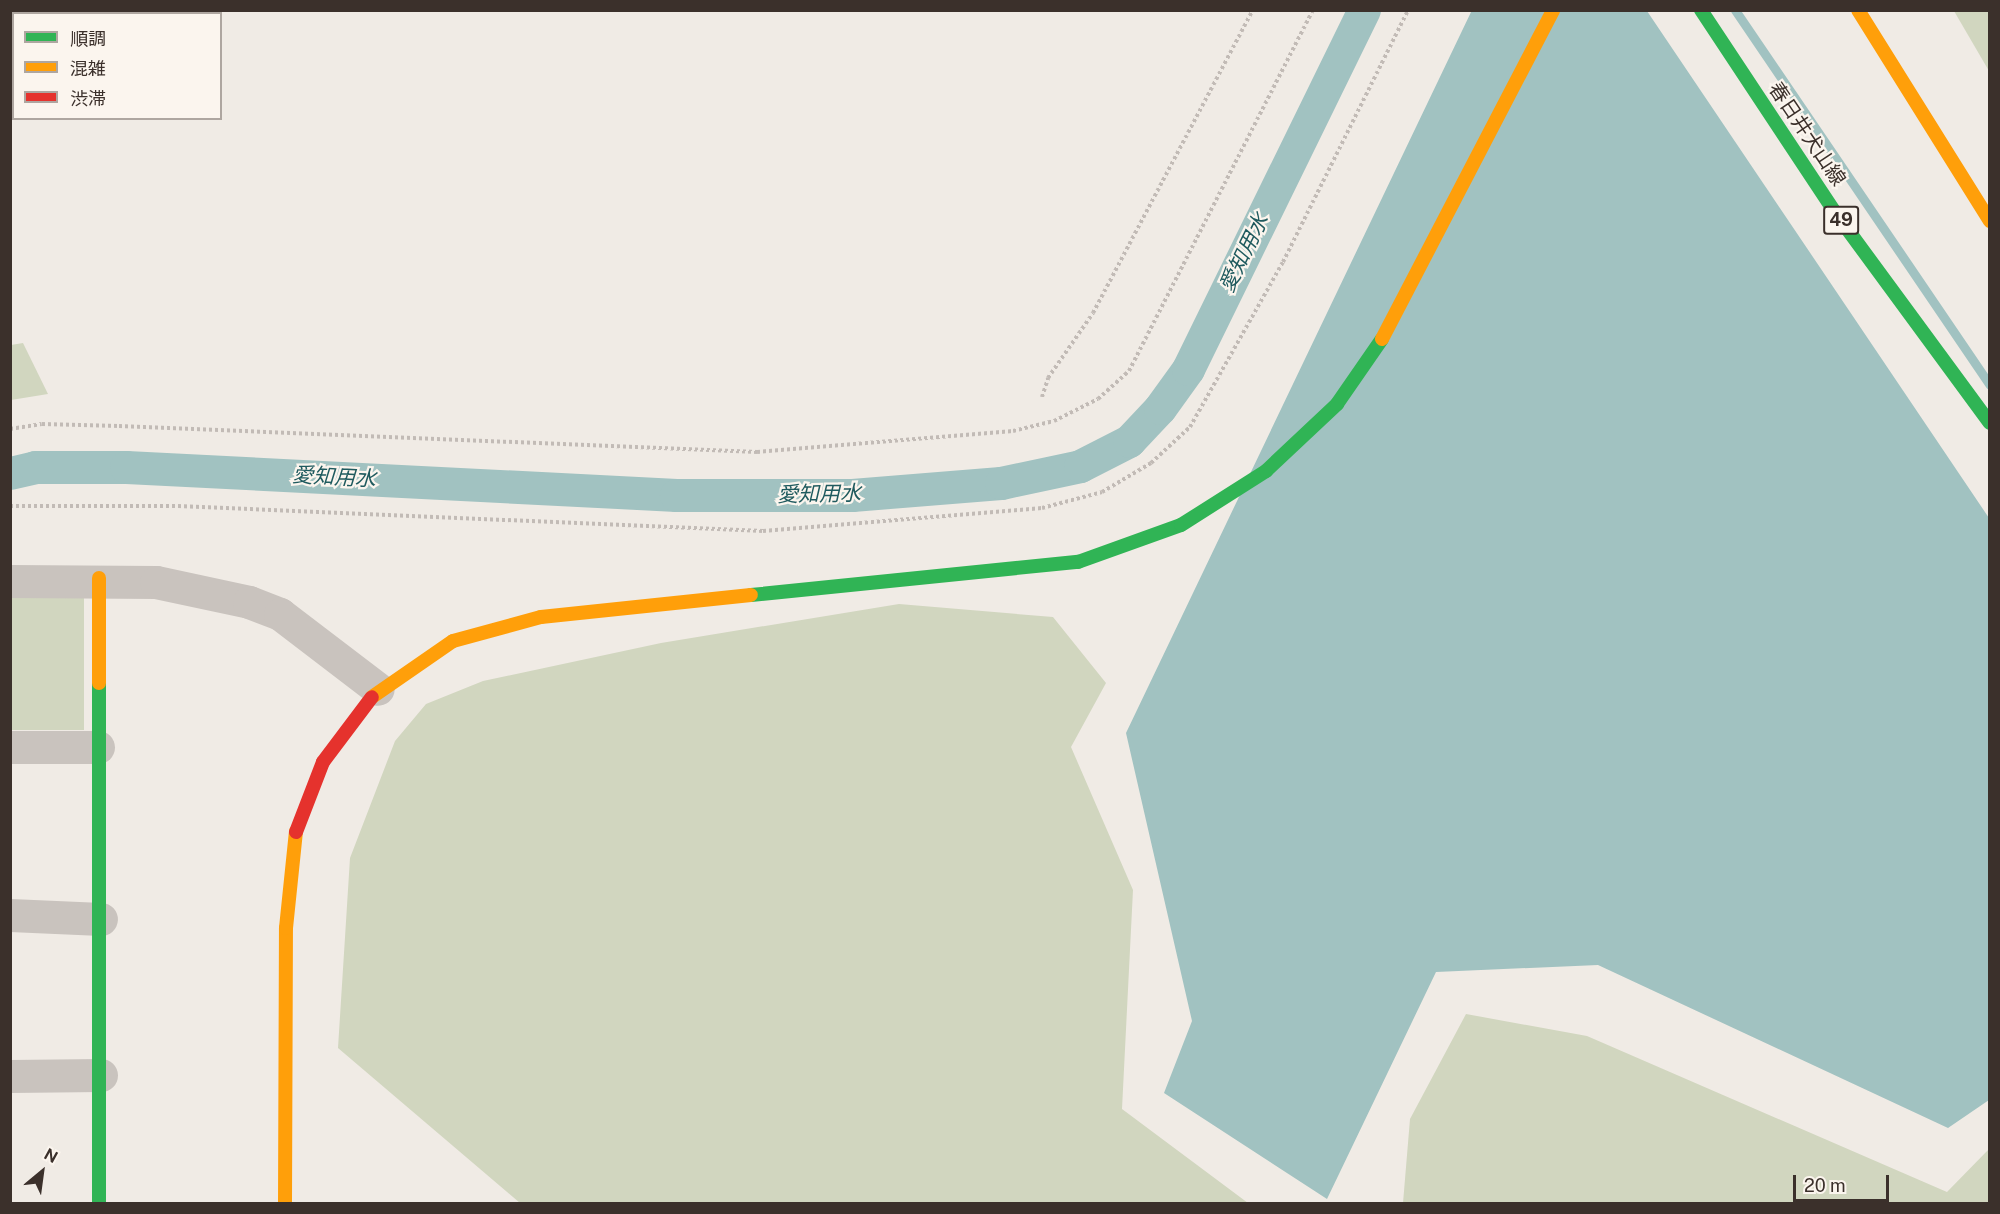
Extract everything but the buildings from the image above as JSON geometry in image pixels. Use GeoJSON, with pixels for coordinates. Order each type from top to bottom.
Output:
{"type":"FeatureCollection","features":[{"type":"Feature","properties":{"kind":"street"},"geometry":{"type":"LineString","coordinates":[[285,1203],[286,928],[296,828],[323,762],[378,689],[453,641],[541,616],[1078,562],[1181,525],[1266,471],[1337,404],[1387,332],[1553,10]]}},
{"type":"Feature","properties":{"kind":"street","name":"春日井犬山線"},"geometry":{"type":"LineString","coordinates":[[1701,10],[1834,211],[1989,423]]}},
{"type":"Feature","properties":{"kind":"street"},"geometry":{"type":"LineString","coordinates":[[1858,10],[1989,221]]}},
{"type":"Feature","properties":{"kind":"street"},"geometry":{"type":"LineString","coordinates":[[10,581],[99,578],[156,582],[249,602],[280,614],[378,689]]}},
{"type":"Feature","properties":{"kind":"street"},"geometry":{"type":"LineString","coordinates":[[99,578],[98,747],[102,1075],[99,1203]]}},
{"type":"Feature","properties":{"kind":"street"},"geometry":{"type":"LineString","coordinates":[[10,747],[98,747]]}},
{"type":"Feature","properties":{"kind":"street"},"geometry":{"type":"LineString","coordinates":[[10,915],[101,919]]}},
{"type":"Feature","properties":{"kind":"street"},"geometry":{"type":"LineString","coordinates":[[10,1076],[102,1075]]}},
{"type":"Feature","properties":{"kind":"path"},"geometry":{"type":"LineString","coordinates":[[1042,397],[1048,378],[1093,313],[1253,10]]}},
{"type":"Feature","properties":{"kind":"path"},"geometry":{"type":"LineString","coordinates":[[10,429],[42,424],[119,426],[757,452],[1013,431],[1054,421],[1098,399],[1129,371],[1313,10]]}},
{"type":"Feature","properties":{"kind":"path"},"geometry":{"type":"LineString","coordinates":[[10,506],[178,506],[763,531],[1042,508],[1102,492],[1150,463],[1190,427],[1283,262],[1408,10]]}},
{"type":"Feature","properties":{"kind":"green space"},"geometry":{"type":"Polygon","coordinates":[[[1954,11],[1989,11],[1989,71],[1954,11]]]}},
{"type":"Feature","properties":{"kind":"green space"},"geometry":{"type":"Polygon","coordinates":[[[23,343],[48,394],[11,400],[11,345],[23,343]]]}},
{"type":"Feature","properties":{"kind":"green space"},"geometry":{"type":"Polygon","coordinates":[[[11,592],[84,592],[84,730],[11,730],[11,592]]]}},
{"type":"Feature","properties":{"kind":"green space"},"geometry":{"type":"Polygon","coordinates":[[[899,604],[1053,617],[1106,683],[1071,747],[1133,890],[1122,1109],[1248,1203],[520,1203],[338,1048],[350,858],[395,741],[426,704],[483,681],[661,643],[899,604]]]}},
{"type":"Feature","properties":{"kind":"green space"},"geometry":{"type":"Polygon","coordinates":[[[1466,1014],[1587,1036],[1947,1192],[1989,1149],[1989,1203],[1403,1203],[1410,1119],[1466,1014]]]}},
{"type":"Feature","properties":{"kind":"water"},"geometry":{"type":"Polygon","coordinates":[[[1472,10],[1647,11],[1989,518],[1989,1100],[1948,1128],[1598,965],[1436,972],[1327,1199],[1164,1093],[1192,1021],[1126,733],[1472,10]]]}},
{"type":"Feature","properties":{"kind":"waterway","name":"愛知用水"},"geometry":{"type":"LineString","coordinates":[[10,473],[35,467],[126,467],[676,495],[852,495],[1001,483],[1080,466],[1129,441],[1160,408],[1188,369],[1364,10]]}},
{"type":"Feature","properties":{"kind":"waterway"},"geometry":{"type":"LineString","coordinates":[[1735,10],[1990,385]]}},
{"type":"Feature","properties":{"kind":"traffic: fast"},"geometry":{"type":"LineString","coordinates":[[1701,10],[1834,211],[1990,423]]}},
{"type":"Feature","properties":{"kind":"traffic: fast"},"geometry":{"type":"LineString","coordinates":[[751,595],[1078,562],[1181,525],[1266,471],[1337,404],[1382,339]]}},
{"type":"Feature","properties":{"kind":"traffic: fast"},"geometry":{"type":"LineString","coordinates":[[99,683],[99,1204]]}},
{"type":"Feature","properties":{"kind":"traffic: slow"},"geometry":{"type":"LineString","coordinates":[[1382,339],[1553,10]]}},
{"type":"Feature","properties":{"kind":"traffic: slow"},"geometry":{"type":"LineString","coordinates":[[1858,10],[1990,221]]}},
{"type":"Feature","properties":{"kind":"traffic: slow"},"geometry":{"type":"LineString","coordinates":[[99,578],[99,683]]}},
{"type":"Feature","properties":{"kind":"traffic: slow"},"geometry":{"type":"LineString","coordinates":[[372,697],[453,641],[541,617],[751,595]]}},
{"type":"Feature","properties":{"kind":"traffic: slow"},"geometry":{"type":"LineString","coordinates":[[285,1204],[286,928],[296,832]]}},
{"type":"Feature","properties":{"kind":"traffic: jam"},"geometry":{"type":"LineString","coordinates":[[296,832],[323,762],[372,697]]}}]}
